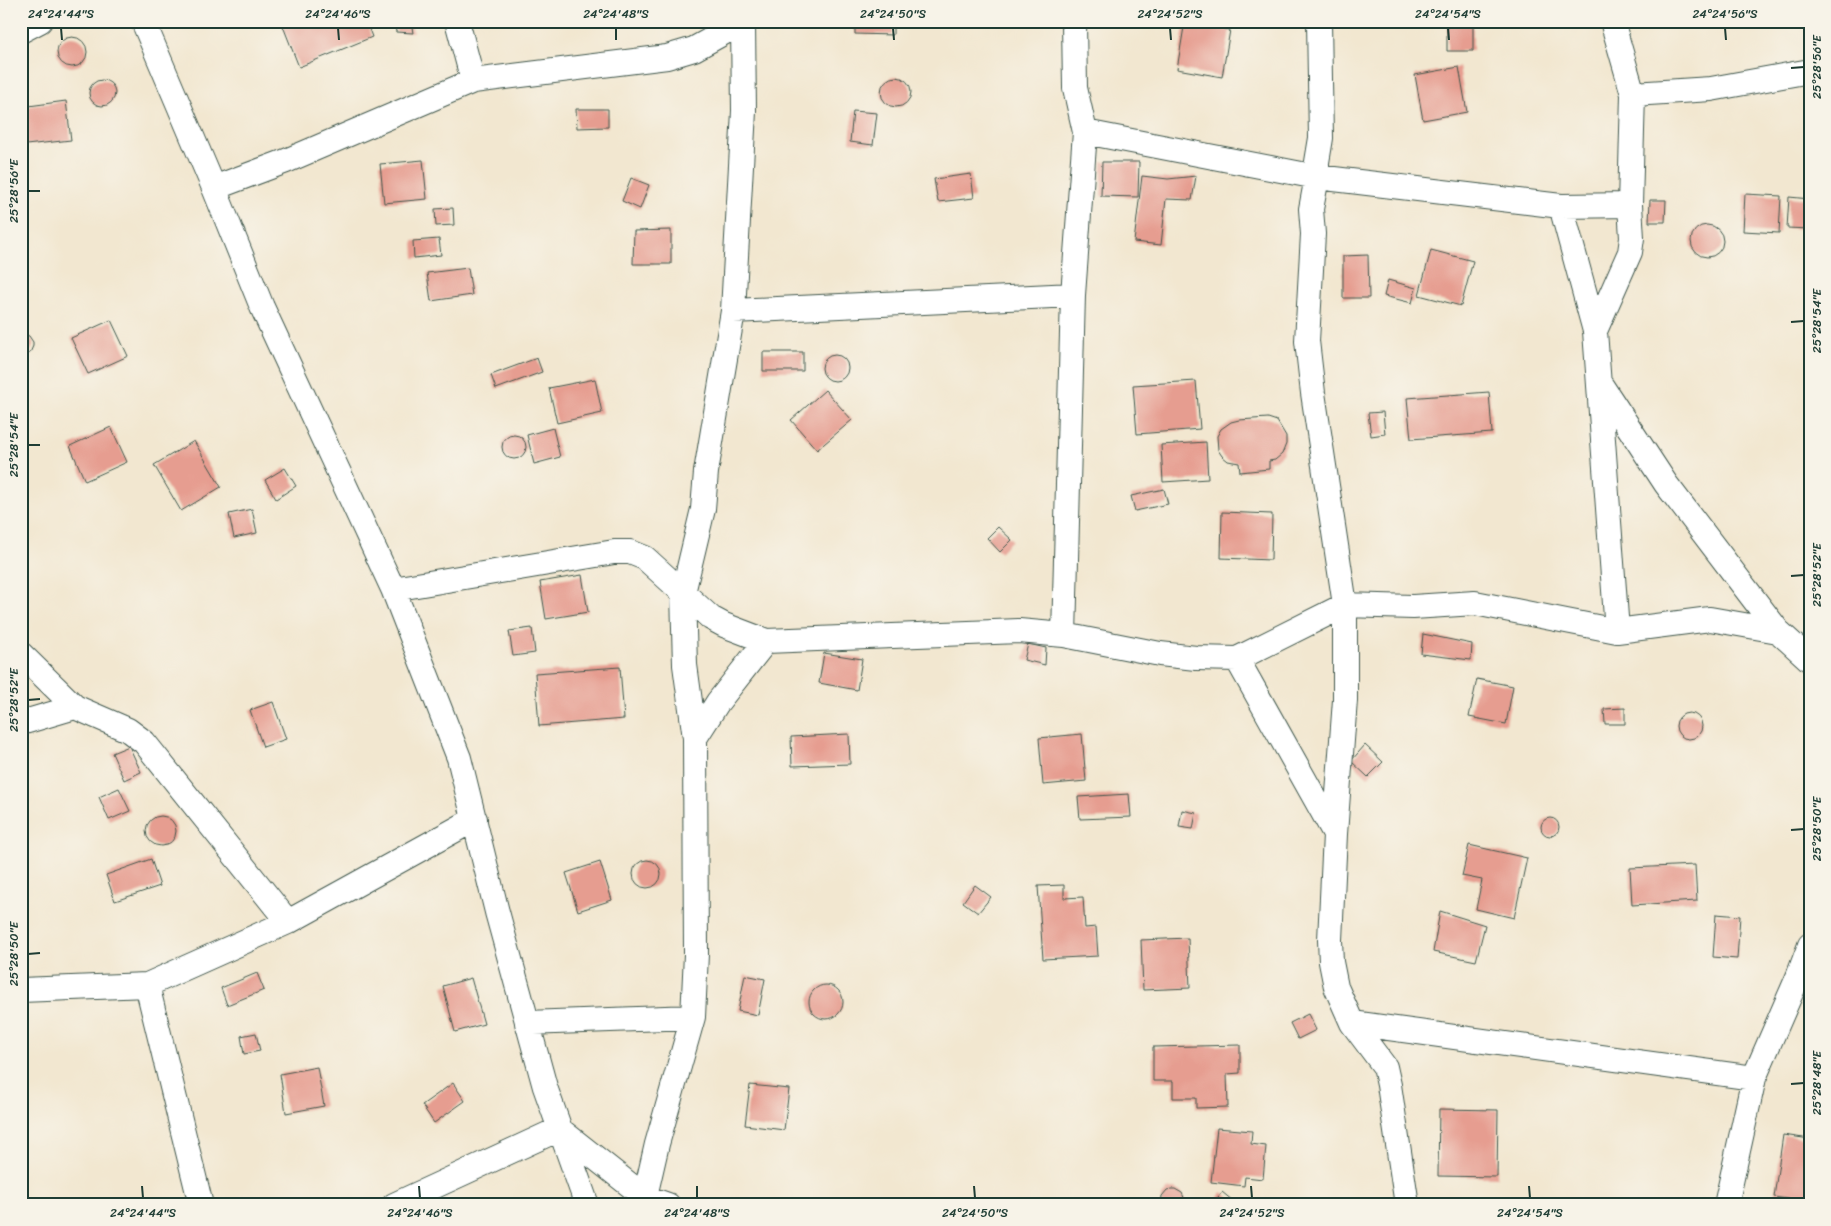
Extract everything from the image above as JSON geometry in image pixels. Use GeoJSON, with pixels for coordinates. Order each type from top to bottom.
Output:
{"type":"FeatureCollection","features":[{"type":"Feature","properties":{"kind":"street"},"geometry":{"type":"LineString","coordinates":[[21,31],[40,21]]}},
{"type":"Feature","properties":{"kind":"street"},"geometry":{"type":"LineString","coordinates":[[143,21],[262,307],[393,590],[459,758],[497,912],[545,1087],[587,1205]]}},
{"type":"Feature","properties":{"kind":"street"},"geometry":{"type":"LineString","coordinates":[[458,21],[473,81]]}},
{"type":"Feature","properties":{"kind":"street"},"geometry":{"type":"LineString","coordinates":[[1064,635],[1073,296],[1085,132],[1075,88],[1074,21]]}},
{"type":"Feature","properties":{"kind":"street"},"geometry":{"type":"LineString","coordinates":[[1319,21],[1321,138],[1317,162],[1318,177],[1311,209],[1314,234],[1307,341],[1345,605],[1345,700],[1335,834],[1330,940],[1331,962],[1336,987],[1352,1022],[1385,1067],[1407,1205]]}},
{"type":"Feature","properties":{"kind":"street"},"geometry":{"type":"LineString","coordinates":[[1595,331],[1630,252],[1632,238],[1630,205],[1633,94],[1612,21]]}},
{"type":"Feature","properties":{"kind":"street"},"geometry":{"type":"LineString","coordinates":[[214,188],[286,161],[473,81],[667,57],[694,49],[744,22],[744,111],[733,312],[706,472],[702,509],[683,593],[684,666],[695,738],[696,954],[693,1018],[657,1144],[644,1201]]}},
{"type":"Feature","properties":{"kind":"street"},"geometry":{"type":"LineString","coordinates":[[1633,94],[1711,89],[1810,71]]}},
{"type":"Feature","properties":{"kind":"street"},"geometry":{"type":"LineString","coordinates":[[1085,132],[1318,177],[1561,206],[1630,205]]}},
{"type":"Feature","properties":{"kind":"street"},"geometry":{"type":"LineString","coordinates":[[1561,206],[1595,331],[1617,631]]}},
{"type":"Feature","properties":{"kind":"street"},"geometry":{"type":"LineString","coordinates":[[733,312],[1073,296]]}},
{"type":"Feature","properties":{"kind":"street"},"geometry":{"type":"LineString","coordinates":[[1597,378],[1666,484],[1778,631],[1810,660]]}},
{"type":"Feature","properties":{"kind":"street"},"geometry":{"type":"LineString","coordinates":[[393,590],[614,552],[630,552],[645,558],[711,618],[766,641],[1019,631],[1064,635],[1160,654],[1196,658],[1237,659],[1345,605],[1413,607],[1475,603],[1617,631],[1710,619],[1778,631]]}},
{"type":"Feature","properties":{"kind":"street"},"geometry":{"type":"LineString","coordinates":[[695,738],[718,702],[766,641]]}},
{"type":"Feature","properties":{"kind":"street"},"geometry":{"type":"LineString","coordinates":[[21,654],[75,707],[128,730],[144,742],[288,922]]}},
{"type":"Feature","properties":{"kind":"street"},"geometry":{"type":"LineString","coordinates":[[1237,659],[1335,834]]}},
{"type":"Feature","properties":{"kind":"street"},"geometry":{"type":"LineString","coordinates":[[21,723],[75,707]]}},
{"type":"Feature","properties":{"kind":"street"},"geometry":{"type":"LineString","coordinates":[[21,990],[147,985],[288,922],[475,819]]}},
{"type":"Feature","properties":{"kind":"street"},"geometry":{"type":"LineString","coordinates":[[1726,1205],[1754,1078],[1810,945]]}},
{"type":"Feature","properties":{"kind":"street"},"geometry":{"type":"LineString","coordinates":[[147,985],[201,1205]]}},
{"type":"Feature","properties":{"kind":"street"},"geometry":{"type":"LineString","coordinates":[[527,1023],[693,1018]]}},
{"type":"Feature","properties":{"kind":"street"},"geometry":{"type":"LineString","coordinates":[[1352,1022],[1754,1078]]}},
{"type":"Feature","properties":{"kind":"street"},"geometry":{"type":"LineString","coordinates":[[559,1129],[644,1201],[668,1205]]}},
{"type":"Feature","properties":{"kind":"street"},"geometry":{"type":"LineString","coordinates":[[394,1205],[559,1129]]}},
{"type":"Feature","properties":{"kind":"building"},"geometry":{"type":"Polygon","coordinates":[[[281,21],[366,21],[372,37],[299,67],[281,21]]]}},
{"type":"Feature","properties":{"kind":"building"},"geometry":{"type":"Polygon","coordinates":[[[394,21],[411,21],[413,33],[396,32],[394,21]]]}},
{"type":"Feature","properties":{"kind":"building"},"geometry":{"type":"Polygon","coordinates":[[[855,21],[893,21],[893,35],[855,34],[855,21]]]}},
{"type":"Feature","properties":{"kind":"building"},"geometry":{"type":"Polygon","coordinates":[[[1185,21],[1230,30],[1222,77],[1177,69],[1185,21]]]}},
{"type":"Feature","properties":{"kind":"building"},"geometry":{"type":"Polygon","coordinates":[[[1447,21],[1473,21],[1473,51],[1447,51],[1447,21]]]}},
{"type":"Feature","properties":{"kind":"building"},"geometry":{"type":"Polygon","coordinates":[[[72,37],[78,38],[86,46],[86,58],[78,66],[72,67],[66,66],[58,58],[57,52],[58,46],[66,38],[72,37]]]}},
{"type":"Feature","properties":{"kind":"building"},"geometry":{"type":"Polygon","coordinates":[[[1459,67],[1467,112],[1423,120],[1415,75],[1459,67]]]}},
{"type":"Feature","properties":{"kind":"building"},"geometry":{"type":"Polygon","coordinates":[[[896,77],[906,82],[911,92],[906,102],[896,107],[886,102],[881,92],[886,82],[896,77]]]}},
{"type":"Feature","properties":{"kind":"building"},"geometry":{"type":"Polygon","coordinates":[[[102,80],[111,84],[115,93],[111,102],[102,106],[93,102],[89,93],[93,84],[102,80]]]}},
{"type":"Feature","properties":{"kind":"building"},"geometry":{"type":"Polygon","coordinates":[[[66,101],[71,140],[26,145],[21,107],[66,101]]]}},
{"type":"Feature","properties":{"kind":"building"},"geometry":{"type":"Polygon","coordinates":[[[576,109],[608,109],[608,127],[577,128],[576,109]]]}},
{"type":"Feature","properties":{"kind":"building"},"geometry":{"type":"Polygon","coordinates":[[[853,111],[877,113],[873,145],[850,142],[853,111]]]}},
{"type":"Feature","properties":{"kind":"building"},"geometry":{"type":"Polygon","coordinates":[[[423,160],[427,199],[384,203],[380,164],[423,160]]]}},
{"type":"Feature","properties":{"kind":"building"},"geometry":{"type":"Polygon","coordinates":[[[1102,162],[1139,162],[1138,197],[1101,196],[1102,162]]]}},
{"type":"Feature","properties":{"kind":"building"},"geometry":{"type":"Polygon","coordinates":[[[971,174],[974,198],[938,202],[934,179],[971,174]]]}},
{"type":"Feature","properties":{"kind":"building"},"geometry":{"type":"Polygon","coordinates":[[[1142,176],[1168,179],[1196,176],[1192,200],[1166,199],[1161,245],[1134,242],[1142,176]]]}},
{"type":"Feature","properties":{"kind":"building"},"geometry":{"type":"Polygon","coordinates":[[[631,178],[649,185],[640,209],[622,201],[631,178]]]}},
{"type":"Feature","properties":{"kind":"building"},"geometry":{"type":"Polygon","coordinates":[[[1745,194],[1781,196],[1779,233],[1743,231],[1745,194]]]}},
{"type":"Feature","properties":{"kind":"building"},"geometry":{"type":"Polygon","coordinates":[[[1789,197],[1810,199],[1810,229],[1787,228],[1789,197]]]}},
{"type":"Feature","properties":{"kind":"building"},"geometry":{"type":"Polygon","coordinates":[[[1650,200],[1666,200],[1665,222],[1649,222],[1650,200]]]}},
{"type":"Feature","properties":{"kind":"building"},"geometry":{"type":"Polygon","coordinates":[[[453,208],[454,225],[436,226],[435,209],[453,208]]]}},
{"type":"Feature","properties":{"kind":"building"},"geometry":{"type":"Polygon","coordinates":[[[1707,225],[1718,230],[1723,241],[1718,252],[1707,257],[1696,252],[1691,241],[1696,230],[1707,225]]]}},
{"type":"Feature","properties":{"kind":"building"},"geometry":{"type":"Polygon","coordinates":[[[671,230],[671,264],[633,264],[634,231],[671,230]]]}},
{"type":"Feature","properties":{"kind":"building"},"geometry":{"type":"Polygon","coordinates":[[[439,239],[441,255],[414,258],[413,241],[439,239]]]}},
{"type":"Feature","properties":{"kind":"building"},"geometry":{"type":"Polygon","coordinates":[[[1431,250],[1473,261],[1461,306],[1419,295],[1431,250]]]}},
{"type":"Feature","properties":{"kind":"building"},"geometry":{"type":"Polygon","coordinates":[[[1368,255],[1369,298],[1343,298],[1343,256],[1368,255]]]}},
{"type":"Feature","properties":{"kind":"building"},"geometry":{"type":"Polygon","coordinates":[[[468,268],[472,295],[431,301],[427,273],[468,268]]]}},
{"type":"Feature","properties":{"kind":"building"},"geometry":{"type":"Polygon","coordinates":[[[1388,280],[1416,288],[1412,303],[1384,296],[1388,280]]]}},
{"type":"Feature","properties":{"kind":"building"},"geometry":{"type":"Polygon","coordinates":[[[111,320],[128,356],[88,374],[71,338],[111,320]]]}},
{"type":"Feature","properties":{"kind":"building"},"geometry":{"type":"Polygon","coordinates":[[[21,333],[29,336],[33,342],[30,353],[23,357],[21,356],[21,333]]]}},
{"type":"Feature","properties":{"kind":"building"},"geometry":{"type":"Polygon","coordinates":[[[763,352],[803,352],[803,371],[763,371],[763,352]]]}},
{"type":"Feature","properties":{"kind":"building"},"geometry":{"type":"Polygon","coordinates":[[[835,355],[844,359],[848,368],[844,377],[835,381],[826,377],[822,368],[826,359],[835,355]]]}},
{"type":"Feature","properties":{"kind":"building"},"geometry":{"type":"Polygon","coordinates":[[[537,358],[542,372],[496,389],[491,375],[537,358]]]}},
{"type":"Feature","properties":{"kind":"building"},"geometry":{"type":"Polygon","coordinates":[[[595,379],[602,413],[557,423],[549,388],[595,379]]]}},
{"type":"Feature","properties":{"kind":"building"},"geometry":{"type":"Polygon","coordinates":[[[1196,381],[1200,429],[1137,434],[1133,385],[1196,381]]]}},
{"type":"Feature","properties":{"kind":"building"},"geometry":{"type":"Polygon","coordinates":[[[825,390],[852,420],[817,450],[791,420],[825,390]]]}},
{"type":"Feature","properties":{"kind":"building"},"geometry":{"type":"Polygon","coordinates":[[[1489,392],[1492,433],[1411,439],[1407,398],[1489,392]]]}},
{"type":"Feature","properties":{"kind":"building"},"geometry":{"type":"Polygon","coordinates":[[[1383,412],[1385,434],[1371,436],[1368,413],[1383,412]]]}},
{"type":"Feature","properties":{"kind":"building"},"geometry":{"type":"Polygon","coordinates":[[[1268,418],[1277,421],[1286,436],[1286,444],[1282,454],[1275,460],[1269,461],[1269,469],[1240,472],[1239,463],[1228,461],[1218,450],[1217,436],[1221,429],[1231,422],[1268,418]]]}},
{"type":"Feature","properties":{"kind":"building"},"geometry":{"type":"Polygon","coordinates":[[[111,427],[127,462],[85,481],[70,446],[111,427]]]}},
{"type":"Feature","properties":{"kind":"building"},"geometry":{"type":"Polygon","coordinates":[[[553,428],[560,457],[534,464],[527,435],[553,428]]]}},
{"type":"Feature","properties":{"kind":"building"},"geometry":{"type":"Polygon","coordinates":[[[514,435],[523,438],[526,447],[523,456],[514,459],[505,456],[502,447],[505,438],[514,435]]]}},
{"type":"Feature","properties":{"kind":"building"},"geometry":{"type":"Polygon","coordinates":[[[194,441],[221,487],[181,511],[154,465],[194,441]]]}},
{"type":"Feature","properties":{"kind":"building"},"geometry":{"type":"Polygon","coordinates":[[[1206,442],[1208,479],[1163,482],[1161,445],[1206,442]]]}},
{"type":"Feature","properties":{"kind":"building"},"geometry":{"type":"Polygon","coordinates":[[[285,468],[296,486],[276,499],[265,480],[285,468]]]}},
{"type":"Feature","properties":{"kind":"building"},"geometry":{"type":"Polygon","coordinates":[[[1164,489],[1168,504],[1135,511],[1131,496],[1164,489]]]}},
{"type":"Feature","properties":{"kind":"building"},"geometry":{"type":"Polygon","coordinates":[[[252,509],[257,533],[234,538],[229,514],[252,509]]]}},
{"type":"Feature","properties":{"kind":"building"},"geometry":{"type":"Polygon","coordinates":[[[1222,512],[1272,514],[1271,560],[1221,558],[1222,512]]]}},
{"type":"Feature","properties":{"kind":"building"},"geometry":{"type":"Polygon","coordinates":[[[998,527],[1012,540],[1000,552],[987,538],[998,527]]]}},
{"type":"Feature","properties":{"kind":"building"},"geometry":{"type":"Polygon","coordinates":[[[582,575],[588,612],[546,619],[540,582],[582,575]]]}},
{"type":"Feature","properties":{"kind":"building"},"geometry":{"type":"Polygon","coordinates":[[[532,628],[535,653],[513,656],[509,631],[532,628]]]}},
{"type":"Feature","properties":{"kind":"building"},"geometry":{"type":"Polygon","coordinates":[[[1423,634],[1472,644],[1471,660],[1421,654],[1423,634]]]}},
{"type":"Feature","properties":{"kind":"building"},"geometry":{"type":"Polygon","coordinates":[[[1028,644],[1046,648],[1045,665],[1024,660],[1028,644]]]}},
{"type":"Feature","properties":{"kind":"building"},"geometry":{"type":"Polygon","coordinates":[[[824,653],[862,659],[857,690],[819,683],[824,653]]]}},
{"type":"Feature","properties":{"kind":"building"},"geometry":{"type":"Polygon","coordinates":[[[620,667],[624,719],[539,726],[535,673],[620,667]]]}},
{"type":"Feature","properties":{"kind":"building"},"geometry":{"type":"Polygon","coordinates":[[[1477,679],[1513,686],[1506,724],[1469,717],[1477,679]]]}},
{"type":"Feature","properties":{"kind":"building"},"geometry":{"type":"Polygon","coordinates":[[[273,702],[286,739],[263,747],[250,710],[273,702]]]}},
{"type":"Feature","properties":{"kind":"building"},"geometry":{"type":"Polygon","coordinates":[[[1625,708],[1625,724],[1605,724],[1604,709],[1625,708]]]}},
{"type":"Feature","properties":{"kind":"building"},"geometry":{"type":"Polygon","coordinates":[[[1689,713],[1698,717],[1702,726],[1698,735],[1689,739],[1680,735],[1676,726],[1680,717],[1689,713]]]}},
{"type":"Feature","properties":{"kind":"building"},"geometry":{"type":"Polygon","coordinates":[[[849,734],[850,764],[792,766],[791,737],[849,734]]]}},
{"type":"Feature","properties":{"kind":"building"},"geometry":{"type":"Polygon","coordinates":[[[1082,734],[1086,781],[1043,785],[1039,738],[1082,734]]]}},
{"type":"Feature","properties":{"kind":"building"},"geometry":{"type":"Polygon","coordinates":[[[1365,745],[1383,762],[1368,777],[1351,761],[1365,745]]]}},
{"type":"Feature","properties":{"kind":"building"},"geometry":{"type":"Polygon","coordinates":[[[129,746],[141,772],[124,780],[112,753],[129,746]]]}},
{"type":"Feature","properties":{"kind":"building"},"geometry":{"type":"Polygon","coordinates":[[[119,788],[130,811],[109,820],[99,797],[119,788]]]}},
{"type":"Feature","properties":{"kind":"building"},"geometry":{"type":"Polygon","coordinates":[[[1129,794],[1131,817],[1080,819],[1078,797],[1129,794]]]}},
{"type":"Feature","properties":{"kind":"building"},"geometry":{"type":"Polygon","coordinates":[[[1182,810],[1196,813],[1193,829],[1179,827],[1182,810]]]}},
{"type":"Feature","properties":{"kind":"building"},"geometry":{"type":"Polygon","coordinates":[[[161,816],[172,820],[176,831],[172,842],[161,846],[150,842],[146,831],[150,820],[161,816]]]}},
{"type":"Feature","properties":{"kind":"building"},"geometry":{"type":"Polygon","coordinates":[[[1550,818],[1556,821],[1559,827],[1556,833],[1550,836],[1544,833],[1541,827],[1544,821],[1550,818]]]}},
{"type":"Feature","properties":{"kind":"building"},"geometry":{"type":"Polygon","coordinates":[[[1469,845],[1527,858],[1514,918],[1476,909],[1482,880],[1462,876],[1469,845]]]}},
{"type":"Feature","properties":{"kind":"building"},"geometry":{"type":"Polygon","coordinates":[[[151,859],[160,886],[115,901],[106,875],[151,859]]]}},
{"type":"Feature","properties":{"kind":"building"},"geometry":{"type":"Polygon","coordinates":[[[647,860],[657,864],[661,874],[657,884],[647,888],[637,884],[633,874],[637,864],[647,860]]]}},
{"type":"Feature","properties":{"kind":"building"},"geometry":{"type":"Polygon","coordinates":[[[600,862],[612,900],[578,911],[566,873],[600,862]]]}},
{"type":"Feature","properties":{"kind":"building"},"geometry":{"type":"Polygon","coordinates":[[[1695,865],[1697,901],[1632,905],[1630,868],[1695,865]]]}},
{"type":"Feature","properties":{"kind":"building"},"geometry":{"type":"Polygon","coordinates":[[[975,885],[991,897],[978,913],[963,902],[975,885]]]}},
{"type":"Feature","properties":{"kind":"building"},"geometry":{"type":"Polygon","coordinates":[[[1064,885],[1064,898],[1083,897],[1085,928],[1096,927],[1098,956],[1043,959],[1038,886],[1064,885]]]}},
{"type":"Feature","properties":{"kind":"building"},"geometry":{"type":"Polygon","coordinates":[[[1440,911],[1485,925],[1476,961],[1433,952],[1440,911]]]}},
{"type":"Feature","properties":{"kind":"building"},"geometry":{"type":"Polygon","coordinates":[[[1716,914],[1740,916],[1737,959],[1713,957],[1716,914]]]}},
{"type":"Feature","properties":{"kind":"building"},"geometry":{"type":"Polygon","coordinates":[[[1188,938],[1190,988],[1143,990],[1141,940],[1188,938]]]}},
{"type":"Feature","properties":{"kind":"building"},"geometry":{"type":"Polygon","coordinates":[[[257,973],[264,990],[227,1005],[221,988],[257,973]]]}},
{"type":"Feature","properties":{"kind":"building"},"geometry":{"type":"Polygon","coordinates":[[[745,975],[765,979],[758,1015],[738,1011],[745,975]]]}},
{"type":"Feature","properties":{"kind":"building"},"geometry":{"type":"Polygon","coordinates":[[[471,978],[484,1024],[455,1032],[443,986],[471,978]]]}},
{"type":"Feature","properties":{"kind":"building"},"geometry":{"type":"Polygon","coordinates":[[[826,985],[838,990],[843,1002],[838,1014],[826,1019],[814,1014],[809,1002],[814,990],[826,985]]]}},
{"type":"Feature","properties":{"kind":"building"},"geometry":{"type":"Polygon","coordinates":[[[1308,1014],[1316,1030],[1298,1039],[1290,1023],[1308,1014]]]}},
{"type":"Feature","properties":{"kind":"building"},"geometry":{"type":"Polygon","coordinates":[[[256,1033],[260,1051],[244,1054],[241,1036],[256,1033]]]}},
{"type":"Feature","properties":{"kind":"building"},"geometry":{"type":"Polygon","coordinates":[[[1240,1045],[1240,1073],[1227,1074],[1228,1107],[1196,1108],[1196,1098],[1173,1098],[1173,1081],[1153,1081],[1153,1047],[1240,1045]]]}},
{"type":"Feature","properties":{"kind":"building"},"geometry":{"type":"Polygon","coordinates":[[[317,1067],[324,1106],[286,1113],[280,1074],[317,1067]]]}},
{"type":"Feature","properties":{"kind":"building"},"geometry":{"type":"Polygon","coordinates":[[[453,1083],[465,1101],[434,1123],[422,1105],[453,1083]]]}},
{"type":"Feature","properties":{"kind":"building"},"geometry":{"type":"Polygon","coordinates":[[[750,1085],[789,1089],[784,1130],[745,1125],[750,1085]]]}},
{"type":"Feature","properties":{"kind":"building"},"geometry":{"type":"Polygon","coordinates":[[[1439,1109],[1498,1110],[1497,1177],[1438,1176],[1439,1109]]]}},
{"type":"Feature","properties":{"kind":"building"},"geometry":{"type":"Polygon","coordinates":[[[1217,1128],[1252,1131],[1251,1144],[1266,1146],[1263,1179],[1245,1177],[1244,1186],[1211,1182],[1217,1128]]]}},
{"type":"Feature","properties":{"kind":"building"},"geometry":{"type":"Polygon","coordinates":[[[1783,1135],[1810,1139],[1810,1202],[1774,1197],[1783,1135]]]}},
{"type":"Feature","properties":{"kind":"building"},"geometry":{"type":"Polygon","coordinates":[[[1171,1189],[1182,1193],[1185,1200],[1184,1205],[1161,1205],[1162,1196],[1167,1190],[1171,1189]]]}},
{"type":"Feature","properties":{"kind":"building"},"geometry":{"type":"Polygon","coordinates":[[[1222,1192],[1238,1205],[1212,1205],[1222,1192]]]}}]}
